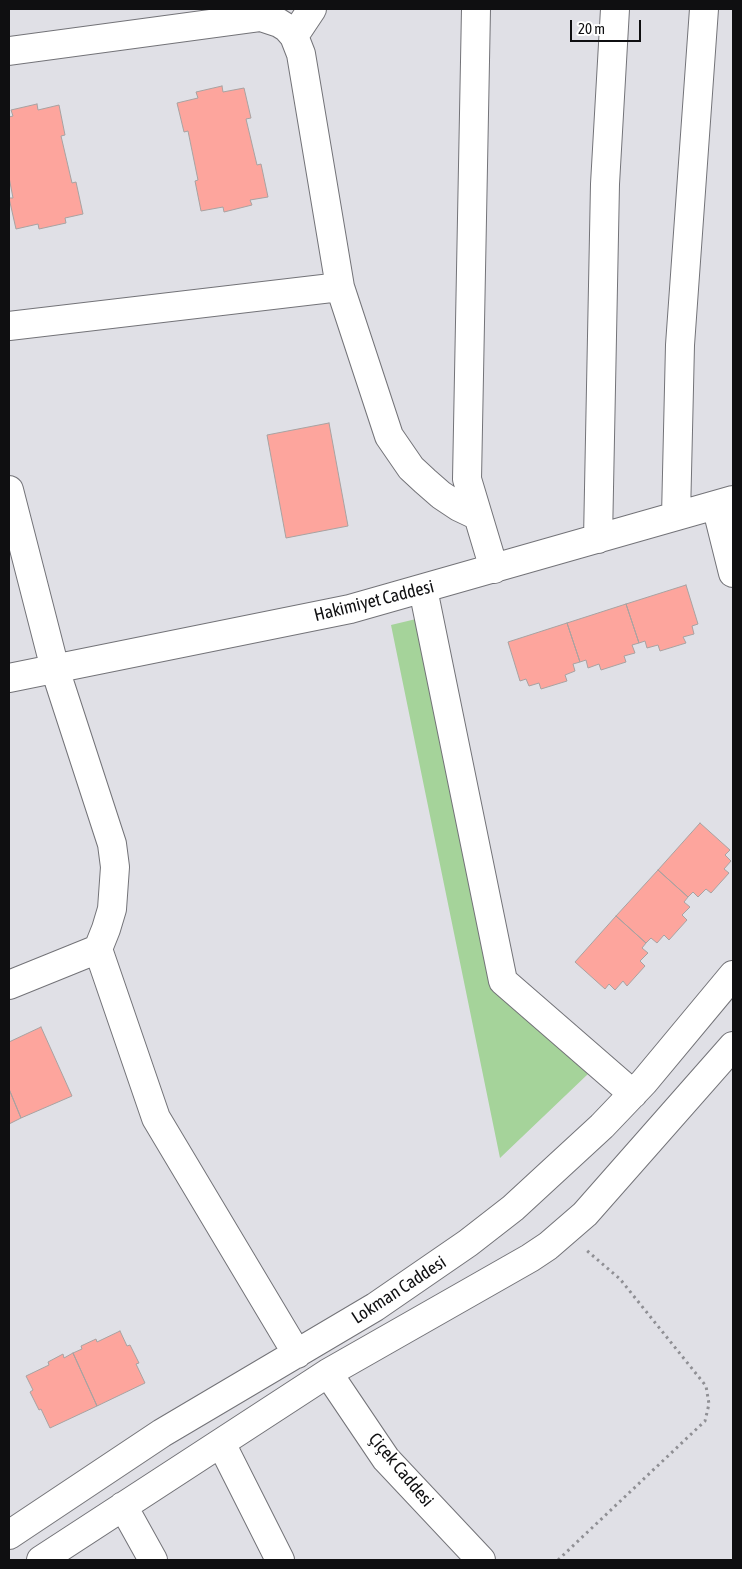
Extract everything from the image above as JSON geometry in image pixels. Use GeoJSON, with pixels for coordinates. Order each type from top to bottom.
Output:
{"type":"FeatureCollection","features":[{"type":"Feature","properties":{"kind":"street"},"geometry":{"type":"LineString","coordinates":[[294,36],[312,9]]}},
{"type":"Feature","properties":{"kind":"street"},"geometry":{"type":"LineString","coordinates":[[476,9],[467,479],[494,569]]}},
{"type":"Feature","properties":{"kind":"street"},"geometry":{"type":"LineString","coordinates":[[598,539],[604,184],[615,9]]}},
{"type":"Feature","properties":{"kind":"street"},"geometry":{"type":"LineString","coordinates":[[676,516],[680,344],[704,9]]}},
{"type":"Feature","properties":{"kind":"street"},"geometry":{"type":"LineString","coordinates":[[9,51],[261,17],[279,23],[294,36],[301,54],[340,287],[389,436],[411,468],[424,481],[441,495],[478,516]]}},
{"type":"Feature","properties":{"kind":"street"},"geometry":{"type":"LineString","coordinates":[[9,326],[340,287]]}},
{"type":"Feature","properties":{"kind":"street"},"geometry":{"type":"LineString","coordinates":[[9,490],[55,669],[112,844],[114,895],[106,929],[98,949],[156,1118],[297,1354]]}},
{"type":"Feature","properties":{"kind":"street"},"geometry":{"type":"LineString","coordinates":[[725,502],[733,573]]}},
{"type":"Feature","properties":{"kind":"street","name":"Hakimiyet Caddesi"},"geometry":{"type":"LineString","coordinates":[[9,678],[350,609],[725,502]]}},
{"type":"Feature","properties":{"kind":"street"},"geometry":{"type":"LineString","coordinates":[[423,588],[503,981],[633,1094]]}},
{"type":"Feature","properties":{"kind":"street"},"geometry":{"type":"LineString","coordinates":[[9,985],[98,949]]}},
{"type":"Feature","properties":{"kind":"street","name":"Lokman Caddesi"},"geometry":{"type":"LineString","coordinates":[[9,1535],[162,1433],[375,1308],[476,1237],[513,1208],[558,1168],[633,1094],[684,1036],[733,975]]}},
{"type":"Feature","properties":{"kind":"street","name":"Lokman Caddesi"},"geometry":{"type":"LineString","coordinates":[[41,1560],[328,1373],[530,1258],[566,1233],[585,1214],[733,1046]]}},
{"type":"Feature","properties":{"kind":"street","name":"Çiçek Caddesi"},"geometry":{"type":"LineString","coordinates":[[328,1373],[386,1459],[482,1560]]}},
{"type":"Feature","properties":{"kind":"street"},"geometry":{"type":"LineString","coordinates":[[221,1443],[280,1560]]}},
{"type":"Feature","properties":{"kind":"street"},"geometry":{"type":"LineString","coordinates":[[123,1506],[153,1560]]}},
{"type":"Feature","properties":{"kind":"path"},"geometry":{"type":"LineString","coordinates":[[558,1560],[705,1421],[709,1404],[706,1386],[620,1279],[566,1233]]}},
{"type":"Feature","properties":{"kind":"green space"},"geometry":{"type":"Polygon","coordinates":[[[416,619],[493,989],[588,1074],[500,1158],[391,625],[416,619]]]}},
{"type":"Feature","properties":{"kind":"building"},"geometry":{"type":"Polygon","coordinates":[[[222,86],[223,92],[244,88],[251,118],[246,119],[257,165],[261,164],[268,197],[250,200],[252,205],[224,212],[223,207],[201,211],[195,181],[198,180],[188,131],[184,132],[177,103],[198,98],[196,92],[222,86]]]}},
{"type":"Feature","properties":{"kind":"building"},"geometry":{"type":"Polygon","coordinates":[[[37,104],[38,110],[59,105],[65,135],[61,136],[72,183],[76,182],[83,214],[65,218],[66,223],[39,229],[38,224],[16,229],[9,198],[13,198],[9,177],[9,117],[13,116],[11,110],[37,104]]]}},
{"type":"Feature","properties":{"kind":"building"},"geometry":{"type":"Polygon","coordinates":[[[329,423],[348,526],[286,538],[267,435],[329,423]]]}},
{"type":"Feature","properties":{"kind":"building"},"geometry":{"type":"Polygon","coordinates":[[[686,585],[698,624],[692,626],[694,634],[683,637],[686,643],[660,651],[658,645],[647,648],[645,641],[639,643],[626,604],[686,585]]]}},
{"type":"Feature","properties":{"kind":"building"},"geometry":{"type":"Polygon","coordinates":[[[626,604],[639,643],[632,645],[635,653],[624,656],[626,662],[601,670],[599,664],[588,668],[586,660],[580,662],[567,623],[626,604]]]}},
{"type":"Feature","properties":{"kind":"building"},"geometry":{"type":"Polygon","coordinates":[[[567,623],[580,662],[573,664],[575,671],[565,675],[567,681],[541,689],[539,683],[529,686],[526,679],[520,681],[508,642],[567,623]]]}},
{"type":"Feature","properties":{"kind":"building"},"geometry":{"type":"Polygon","coordinates":[[[700,823],[730,850],[725,855],[731,861],[724,869],[729,873],[711,893],[706,889],[698,897],[693,892],[688,897],[658,870],[700,823]]]}},
{"type":"Feature","properties":{"kind":"building"},"geometry":{"type":"Polygon","coordinates":[[[658,870],[688,897],[684,902],[690,907],[682,915],[687,920],[669,940],[664,935],[657,943],[651,938],[646,943],[616,916],[658,870]]]}},
{"type":"Feature","properties":{"kind":"building"},"geometry":{"type":"Polygon","coordinates":[[[616,916],[646,943],[642,948],[648,953],[640,961],[645,966],[627,986],[623,981],[615,990],[609,984],[605,989],[575,962],[616,916]]]}},
{"type":"Feature","properties":{"kind":"building"},"geometry":{"type":"Polygon","coordinates":[[[41,1027],[72,1096],[21,1118],[9,1089],[9,1042],[41,1027]]]}},
{"type":"Feature","properties":{"kind":"building"},"geometry":{"type":"Polygon","coordinates":[[[9,1089],[21,1118],[9,1124],[9,1089]]]}},
{"type":"Feature","properties":{"kind":"building"},"geometry":{"type":"Polygon","coordinates":[[[120,1331],[127,1346],[130,1345],[139,1363],[136,1364],[145,1383],[97,1406],[73,1353],[82,1349],[81,1346],[96,1339],[97,1342],[120,1331]]]}},
{"type":"Feature","properties":{"kind":"building"},"geometry":{"type":"Polygon","coordinates":[[[73,1353],[97,1406],[50,1428],[30,1392],[33,1390],[26,1376],[49,1365],[48,1362],[63,1354],[64,1358],[73,1353]]]}}]}
